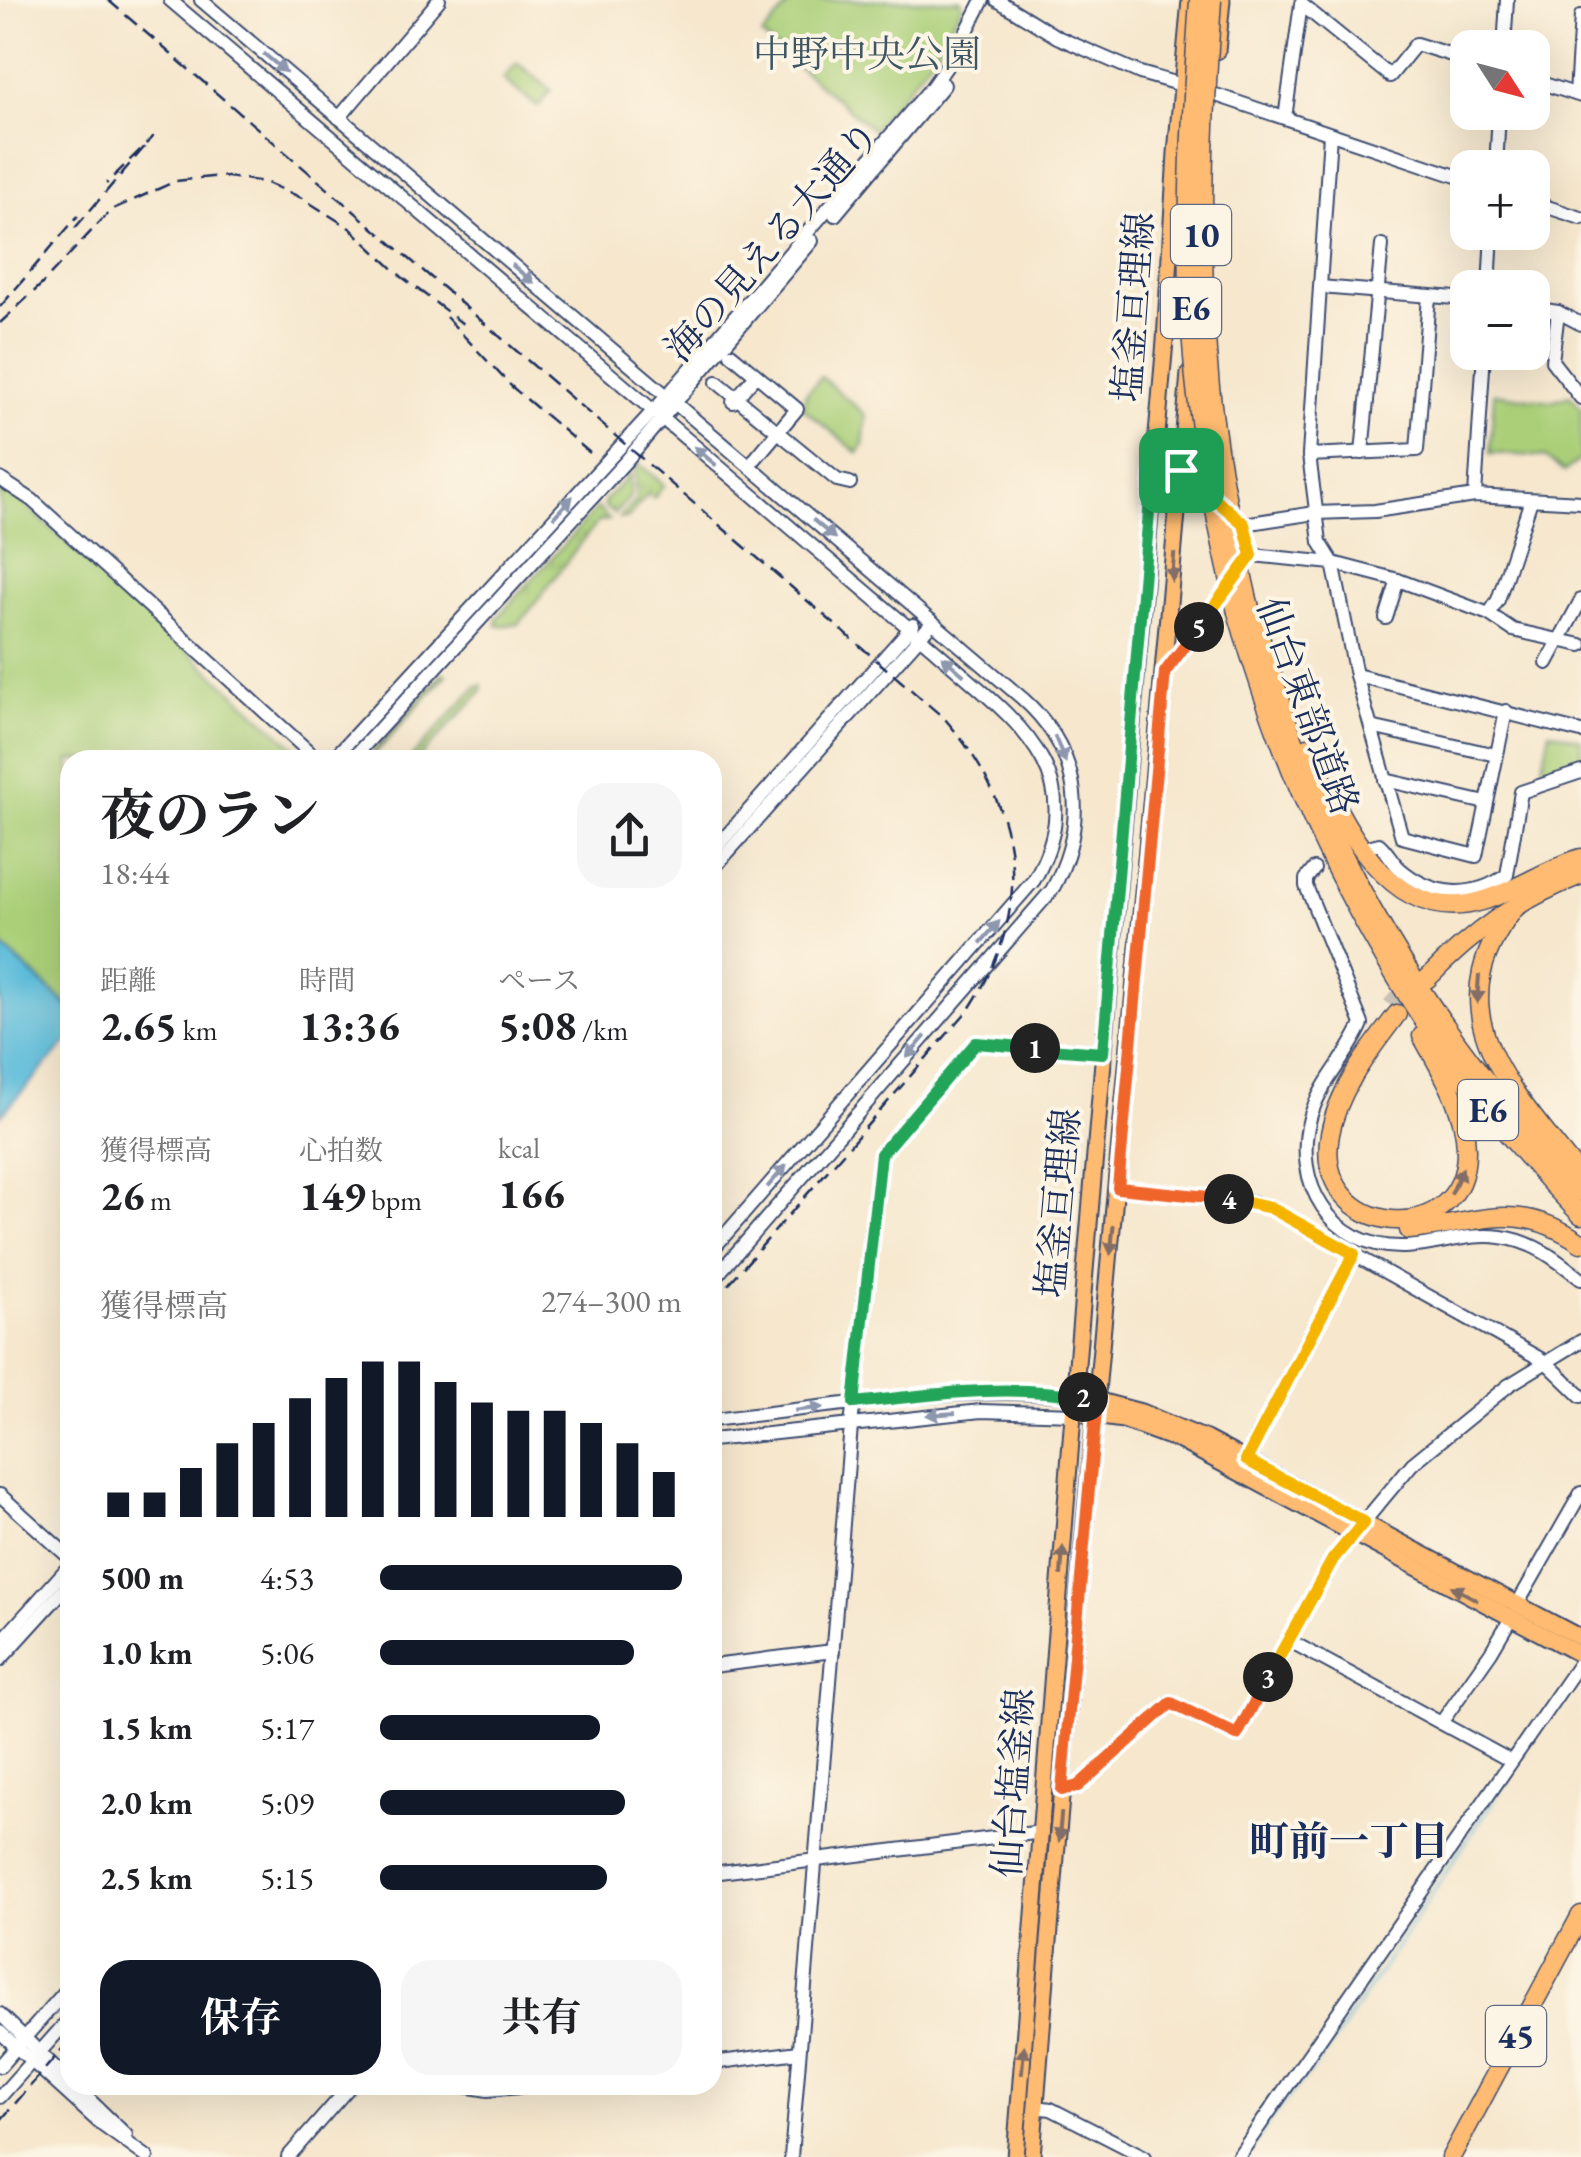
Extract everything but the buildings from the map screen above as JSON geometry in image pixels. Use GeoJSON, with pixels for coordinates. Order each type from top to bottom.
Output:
{"type":"FeatureCollection","features":[{"type":"Feature","properties":{"kind":"highway","name":"仙台東部道路"},"geometry":{"type":"LineString","coordinates":[[1199,0],[1189,213],[1193,358],[1212,496],[1246,611],[1282,709],[1324,814],[1410,991]]}},
{"type":"Feature","properties":{"kind":"highway","name":"仙台東部道路"},"geometry":{"type":"LineString","coordinates":[[1212,0],[1203,212],[1207,354],[1254,672],[1294,778],[1340,880],[1410,991]]}},
{"type":"Feature","properties":{"kind":"highway"},"geometry":{"type":"LineString","coordinates":[[1246,611],[1336,806],[1382,873],[1409,895],[1436,905],[1483,900],[1554,866],[1581,858]]}},
{"type":"Feature","properties":{"kind":"highway"},"geometry":{"type":"LineString","coordinates":[[1340,880],[1363,936],[1438,1064],[1462,1119],[1466,1161],[1458,1186],[1428,1214],[1404,1222],[1378,1219],[1353,1205],[1334,1177],[1328,1150],[1341,1099],[1364,1059],[1410,991],[1475,933],[1518,903],[1581,875]]}},
{"type":"Feature","properties":{"kind":"highway"},"geometry":{"type":"LineString","coordinates":[[1524,882],[1410,991],[1353,1060],[1324,1119],[1319,1154],[1325,1180],[1337,1202],[1358,1220],[1384,1230],[1416,1230],[1472,1218],[1510,1216],[1556,1228],[1581,1243]]}},
{"type":"Feature","properties":{"kind":"highway"},"geometry":{"type":"LineString","coordinates":[[1518,903],[1500,926],[1483,959],[1477,990],[1480,1021],[1510,1084],[1581,1177]]}},
{"type":"Feature","properties":{"kind":"highway","name":"E6"},"geometry":{"type":"LineString","coordinates":[[1410,991],[1581,1192]]}},
{"type":"Feature","properties":{"kind":"highway","name":"E6"},"geometry":{"type":"LineString","coordinates":[[1410,991],[1488,1109],[1581,1215]]}},
{"type":"Feature","properties":{"kind":"highway","name":"45"},"geometry":{"type":"LineString","coordinates":[[1452,2157],[1581,1914]]}},
{"type":"Feature","properties":{"kind":"highway","name":"45"},"geometry":{"type":"LineString","coordinates":[[1464,2157],[1581,1933]]}},
{"type":"Feature","properties":{"kind":"main road","name":"塩釜亘理線"},"geometry":{"type":"LineString","coordinates":[[1074,1414],[1190,0]]}},
{"type":"Feature","properties":{"kind":"main road","name":"塩釜亘理線"},"geometry":{"type":"LineString","coordinates":[[1096,1408],[1165,672],[1222,0]]}},
{"type":"Feature","properties":{"kind":"main road"},"geometry":{"type":"LineString","coordinates":[[1074,1396],[1180,1442],[1359,1528],[1515,1610],[1581,1638]]}},
{"type":"Feature","properties":{"kind":"main road"},"geometry":{"type":"LineString","coordinates":[[1074,1414],[1096,1408],[1169,1422],[1246,1460],[1359,1528]]}},
{"type":"Feature","properties":{"kind":"main road","name":"仙台塩釜線"},"geometry":{"type":"LineString","coordinates":[[1032,2157],[1096,1408]]}},
{"type":"Feature","properties":{"kind":"main road","name":"仙台塩釜線"},"geometry":{"type":"LineString","coordinates":[[1015,2157],[1074,1414]]}},
{"type":"Feature","properties":{"kind":"main road"},"geometry":{"type":"LineString","coordinates":[[1515,1610],[1581,1658]]}},
{"type":"Feature","properties":{"kind":"street"},"geometry":{"type":"LineString","coordinates":[[201,0],[1038,713],[1062,748],[1075,795],[1076,827],[1052,890],[722,1270]]}},
{"type":"Feature","properties":{"kind":"street"},"geometry":{"type":"LineString","coordinates":[[339,118],[439,0]]}},
{"type":"Feature","properties":{"kind":"street"},"geometry":{"type":"LineString","coordinates":[[670,399],[931,88],[954,56],[982,0]]}},
{"type":"Feature","properties":{"kind":"street"},"geometry":{"type":"LineString","coordinates":[[994,0],[1078,48],[1183,87],[1450,174]]}},
{"type":"Feature","properties":{"kind":"street","name":"海の見える大通り"},"geometry":{"type":"LineString","coordinates":[[656,415],[936,95],[994,0]]}},
{"type":"Feature","properties":{"kind":"street"},"geometry":{"type":"LineString","coordinates":[[1505,30],[1507,0]]}},
{"type":"Feature","properties":{"kind":"street"},"geometry":{"type":"LineString","coordinates":[[173,1],[915,633],[1022,726],[1042,756],[1055,806],[1046,858],[1010,910],[722,1239]]}},
{"type":"Feature","properties":{"kind":"street"},"geometry":{"type":"LineString","coordinates":[[1285,118],[1303,2]]}},
{"type":"Feature","properties":{"kind":"street"},"geometry":{"type":"LineString","coordinates":[[1303,2],[1390,76],[1416,44],[1450,54]]}},
{"type":"Feature","properties":{"kind":"street"},"geometry":{"type":"LineString","coordinates":[[1550,86],[1578,95],[1581,16]]}},
{"type":"Feature","properties":{"kind":"street"},"geometry":{"type":"LineString","coordinates":[[1330,134],[1308,455],[1320,542],[1333,563],[1356,675],[1402,837],[1476,856],[1506,711]]}},
{"type":"Feature","properties":{"kind":"street"},"geometry":{"type":"LineString","coordinates":[[1550,208],[1581,218]]}},
{"type":"Feature","properties":{"kind":"street"},"geometry":{"type":"LineString","coordinates":[[1362,453],[1382,246]]}},
{"type":"Feature","properties":{"kind":"street"},"geometry":{"type":"LineString","coordinates":[[1320,288],[1450,298]]}},
{"type":"Feature","properties":{"kind":"street"},"geometry":{"type":"LineString","coordinates":[[1308,455],[1418,450],[1429,296]]}},
{"type":"Feature","properties":{"kind":"street"},"geometry":{"type":"LineString","coordinates":[[1550,311],[1581,324]]}},
{"type":"Feature","properties":{"kind":"street"},"geometry":{"type":"LineString","coordinates":[[1558,312],[1552,361],[1581,398]]}},
{"type":"Feature","properties":{"kind":"street"},"geometry":{"type":"LineString","coordinates":[[731,354],[797,409],[755,459]]}},
{"type":"Feature","properties":{"kind":"street"},"geometry":{"type":"LineString","coordinates":[[1475,496],[1483,370]]}},
{"type":"Feature","properties":{"kind":"street"},"geometry":{"type":"LineString","coordinates":[[735,400],[756,375]]}},
{"type":"Feature","properties":{"kind":"street"},"geometry":{"type":"LineString","coordinates":[[717,382],[837,480],[850,483]]}},
{"type":"Feature","properties":{"kind":"street"},"geometry":{"type":"LineString","coordinates":[[341,750],[656,415]]}},
{"type":"Feature","properties":{"kind":"street"},"geometry":{"type":"LineString","coordinates":[[361,750],[656,415]]}},
{"type":"Feature","properties":{"kind":"street"},"geometry":{"type":"LineString","coordinates":[[1153,465],[1181,470],[1244,524],[1252,555]]}},
{"type":"Feature","properties":{"kind":"street"},"geometry":{"type":"LineString","coordinates":[[0,478],[32,500],[307,750]]}},
{"type":"Feature","properties":{"kind":"street"},"geometry":{"type":"LineString","coordinates":[[1244,524],[1475,496],[1581,502]]}},
{"type":"Feature","properties":{"kind":"street"},"geometry":{"type":"LineString","coordinates":[[1489,614],[1498,600],[1531,500]]}},
{"type":"Feature","properties":{"kind":"street"},"geometry":{"type":"LineString","coordinates":[[1165,672],[1252,555]]}},
{"type":"Feature","properties":{"kind":"street"},"geometry":{"type":"LineString","coordinates":[[1252,555],[1333,563],[1398,580],[1489,614],[1513,630],[1581,645]]}},
{"type":"Feature","properties":{"kind":"street"},"geometry":{"type":"LineString","coordinates":[[1386,618],[1398,580]]}},
{"type":"Feature","properties":{"kind":"street"},"geometry":{"type":"LineString","coordinates":[[1547,664],[1581,600]]}},
{"type":"Feature","properties":{"kind":"street"},"geometry":{"type":"LineString","coordinates":[[722,858],[928,618]]}},
{"type":"Feature","properties":{"kind":"street"},"geometry":{"type":"LineString","coordinates":[[722,841],[915,633]]}},
{"type":"Feature","properties":{"kind":"street"},"geometry":{"type":"LineString","coordinates":[[1356,675],[1581,732]]}},
{"type":"Feature","properties":{"kind":"street"},"geometry":{"type":"LineString","coordinates":[[1372,727],[1496,755]]}},
{"type":"Feature","properties":{"kind":"street"},"geometry":{"type":"LineString","coordinates":[[1370,846],[1379,844],[1404,872],[1440,892],[1479,889],[1508,875],[1521,792],[1581,772]]}},
{"type":"Feature","properties":{"kind":"street"},"geometry":{"type":"LineString","coordinates":[[1385,780],[1486,803]]}},
{"type":"Feature","properties":{"kind":"street"},"geometry":{"type":"LineString","coordinates":[[1314,869],[1306,886],[1362,1024],[1329,1076],[1312,1113],[1305,1146],[1314,1197],[1342,1228],[1372,1243],[1407,1247],[1484,1236],[1510,1238],[1548,1253],[1581,1280]]}},
{"type":"Feature","properties":{"kind":"street"},"geometry":{"type":"LineString","coordinates":[[792,2157],[851,1426],[881,1154],[976,1043],[1103,1053]]}},
{"type":"Feature","properties":{"kind":"street"},"geometry":{"type":"LineString","coordinates":[[1118,1188],[1241,1200],[1271,1208],[1546,1362],[1581,1396]]}},
{"type":"Feature","properties":{"kind":"street"},"geometry":{"type":"LineString","coordinates":[[1246,1460],[1354,1254]]}},
{"type":"Feature","properties":{"kind":"street"},"geometry":{"type":"LineString","coordinates":[[1062,1790],[1078,1786],[1171,1703],[1237,1735],[1333,1559],[1412,1464],[1508,1385],[1581,1341]]}},
{"type":"Feature","properties":{"kind":"street"},"geometry":{"type":"LineString","coordinates":[[722,1419],[978,1392],[1074,1396]]}},
{"type":"Feature","properties":{"kind":"street"},"geometry":{"type":"LineString","coordinates":[[722,1439],[982,1411],[1074,1414]]}},
{"type":"Feature","properties":{"kind":"street"},"geometry":{"type":"LineString","coordinates":[[1441,1723],[1492,1652],[1581,1493]]}},
{"type":"Feature","properties":{"kind":"street"},"geometry":{"type":"LineString","coordinates":[[0,1494],[60,1552]]}},
{"type":"Feature","properties":{"kind":"street"},"geometry":{"type":"LineString","coordinates":[[0,1642],[60,1573]]}},
{"type":"Feature","properties":{"kind":"street"},"geometry":{"type":"LineString","coordinates":[[0,1660],[60,1594]]}},
{"type":"Feature","properties":{"kind":"street"},"geometry":{"type":"LineString","coordinates":[[1288,1640],[1510,1761]]}},
{"type":"Feature","properties":{"kind":"street"},"geometry":{"type":"LineString","coordinates":[[722,1665],[834,1650]]}},
{"type":"Feature","properties":{"kind":"street"},"geometry":{"type":"LineString","coordinates":[[1238,2157],[1581,1658]]}},
{"type":"Feature","properties":{"kind":"street"},"geometry":{"type":"LineString","coordinates":[[722,1872],[1042,1832]]}},
{"type":"Feature","properties":{"kind":"street"},"geometry":{"type":"LineString","coordinates":[[0,2066],[60,1997]]}},
{"type":"Feature","properties":{"kind":"street"},"geometry":{"type":"LineString","coordinates":[[0,2014],[21,2042],[60,2081]]}},
{"type":"Feature","properties":{"kind":"street"},"geometry":{"type":"LineString","coordinates":[[0,2097],[60,2029]]}},
{"type":"Feature","properties":{"kind":"street"},"geometry":{"type":"LineString","coordinates":[[0,2032],[21,2042]]}},
{"type":"Feature","properties":{"kind":"street"},"geometry":{"type":"LineString","coordinates":[[722,2062],[799,2052]]}},
{"type":"Feature","properties":{"kind":"street"},"geometry":{"type":"LineString","coordinates":[[36,2056],[60,2074]]}},
{"type":"Feature","properties":{"kind":"street"},"geometry":{"type":"LineString","coordinates":[[73,2095],[101,2124],[147,2157]]}},
{"type":"Feature","properties":{"kind":"street"},"geometry":{"type":"LineString","coordinates":[[84,2095],[147,2157]]}},
{"type":"Feature","properties":{"kind":"street"},"geometry":{"type":"LineString","coordinates":[[288,2157],[342,2095]]}},
{"type":"Feature","properties":{"kind":"street"},"geometry":{"type":"LineString","coordinates":[[1036,2107],[1050,2109],[1145,2157]]}},
{"type":"Feature","properties":{"kind":"green space","name":"中野中央公園"},"geometry":{"type":"Polygon","coordinates":[[[793,0],[961,0],[962,7],[936,52],[873,130],[762,36],[793,0]]]}},
{"type":"Feature","properties":{"kind":"green space"},"geometry":{"type":"Polygon","coordinates":[[[517,63],[551,90],[538,107],[503,79],[517,63]]]}},
{"type":"Feature","properties":{"kind":"green space"},"geometry":{"type":"Polygon","coordinates":[[[821,377],[866,415],[863,446],[858,453],[804,409],[805,395],[821,377]]]}},
{"type":"Feature","properties":{"kind":"green space"},"geometry":{"type":"Polygon","coordinates":[[[1494,393],[1551,401],[1570,395],[1581,408],[1581,459],[1564,472],[1545,457],[1490,453],[1494,393]]]}},
{"type":"Feature","properties":{"kind":"green space"},"geometry":{"type":"Polygon","coordinates":[[[639,464],[664,485],[654,498],[648,494],[627,518],[619,518],[636,500],[635,468],[639,464]]]}},
{"type":"Feature","properties":{"kind":"green space"},"geometry":{"type":"Polygon","coordinates":[[[630,474],[630,497],[614,514],[604,506],[605,500],[630,474]]]}},
{"type":"Feature","properties":{"kind":"green space"},"geometry":{"type":"Polygon","coordinates":[[[0,488],[24,504],[298,750],[60,750],[60,998],[0,944],[0,488]]]}},
{"type":"Feature","properties":{"kind":"green space"},"geometry":{"type":"Polygon","coordinates":[[[597,508],[609,520],[599,521],[518,624],[497,626],[497,618],[597,508]]]}},
{"type":"Feature","properties":{"kind":"green space"},"geometry":{"type":"Polygon","coordinates":[[[443,673],[446,675],[378,750],[374,750],[443,673]]]}},
{"type":"Feature","properties":{"kind":"green space"},"geometry":{"type":"Polygon","coordinates":[[[482,685],[482,691],[426,750],[418,750],[482,685]]]}},
{"type":"Feature","properties":{"kind":"green space"},"geometry":{"type":"Polygon","coordinates":[[[1550,731],[1581,739],[1581,764],[1541,774],[1550,731]]]}},
{"type":"Feature","properties":{"kind":"water"},"geometry":{"type":"Polygon","coordinates":[[[0,945],[60,999],[60,1050],[0,1116],[0,945]]]}},
{"type":"Feature","properties":{"kind":"waterway"},"geometry":{"type":"LineString","coordinates":[[1555,1709],[1578,1678]]}},
{"type":"Feature","properties":{"kind":"waterway"},"geometry":{"type":"LineString","coordinates":[[1246,2157],[1278,2110],[1328,2050],[1514,1769]]}},
{"type":"Feature","properties":{"kind":"tunnel"},"geometry":{"type":"LineString","coordinates":[[1391,1006],[1422,970]]}},
{"type":"Feature","properties":{"kind":"railway"},"geometry":{"type":"LineString","coordinates":[[108,0],[945,719],[991,788],[1005,823],[1011,896],[1004,933],[990,971],[969,1009],[722,1292]]}},
{"type":"Feature","properties":{"kind":"railway"},"geometry":{"type":"LineString","coordinates":[[75,228],[153,137],[106,184]]}},
{"type":"Feature","properties":{"kind":"railway"},"geometry":{"type":"LineString","coordinates":[[0,323],[111,210],[176,181],[220,176],[265,182],[302,198],[351,229],[402,277],[463,324]]}},
{"type":"Feature","properties":{"kind":"railway"},"geometry":{"type":"LineString","coordinates":[[0,307],[78,216]]}},
{"type":"Feature","properties":{"kind":"railway"},"geometry":{"type":"LineString","coordinates":[[446,317],[511,386],[590,453]]}},
{"type":"Feature","properties":{"kind":"railway"},"geometry":{"type":"LineString","coordinates":[[0,2121],[60,2052]]}},
{"type":"Feature","properties":{"kind":"district","name":"町前一丁目"},"geometry":{"type":"Point","coordinates":[1349,1841]}},
{"type":"Feature","properties":{"kind":"route"},"geometry":{"type":"LineString","coordinates":[[1153,465],[1181,470],[1244,524],[1252,555],[1165,672],[1118,1188],[1241,1200],[1271,1208],[1354,1254],[1246,1460],[1364,1522],[1333,1559],[1237,1735],[1171,1703],[1078,1786],[1062,1790],[1097,1400],[1022,1391],[932,1394],[854,1403],[881,1154],[976,1043],[1103,1053],[1153,465]]}}]}
